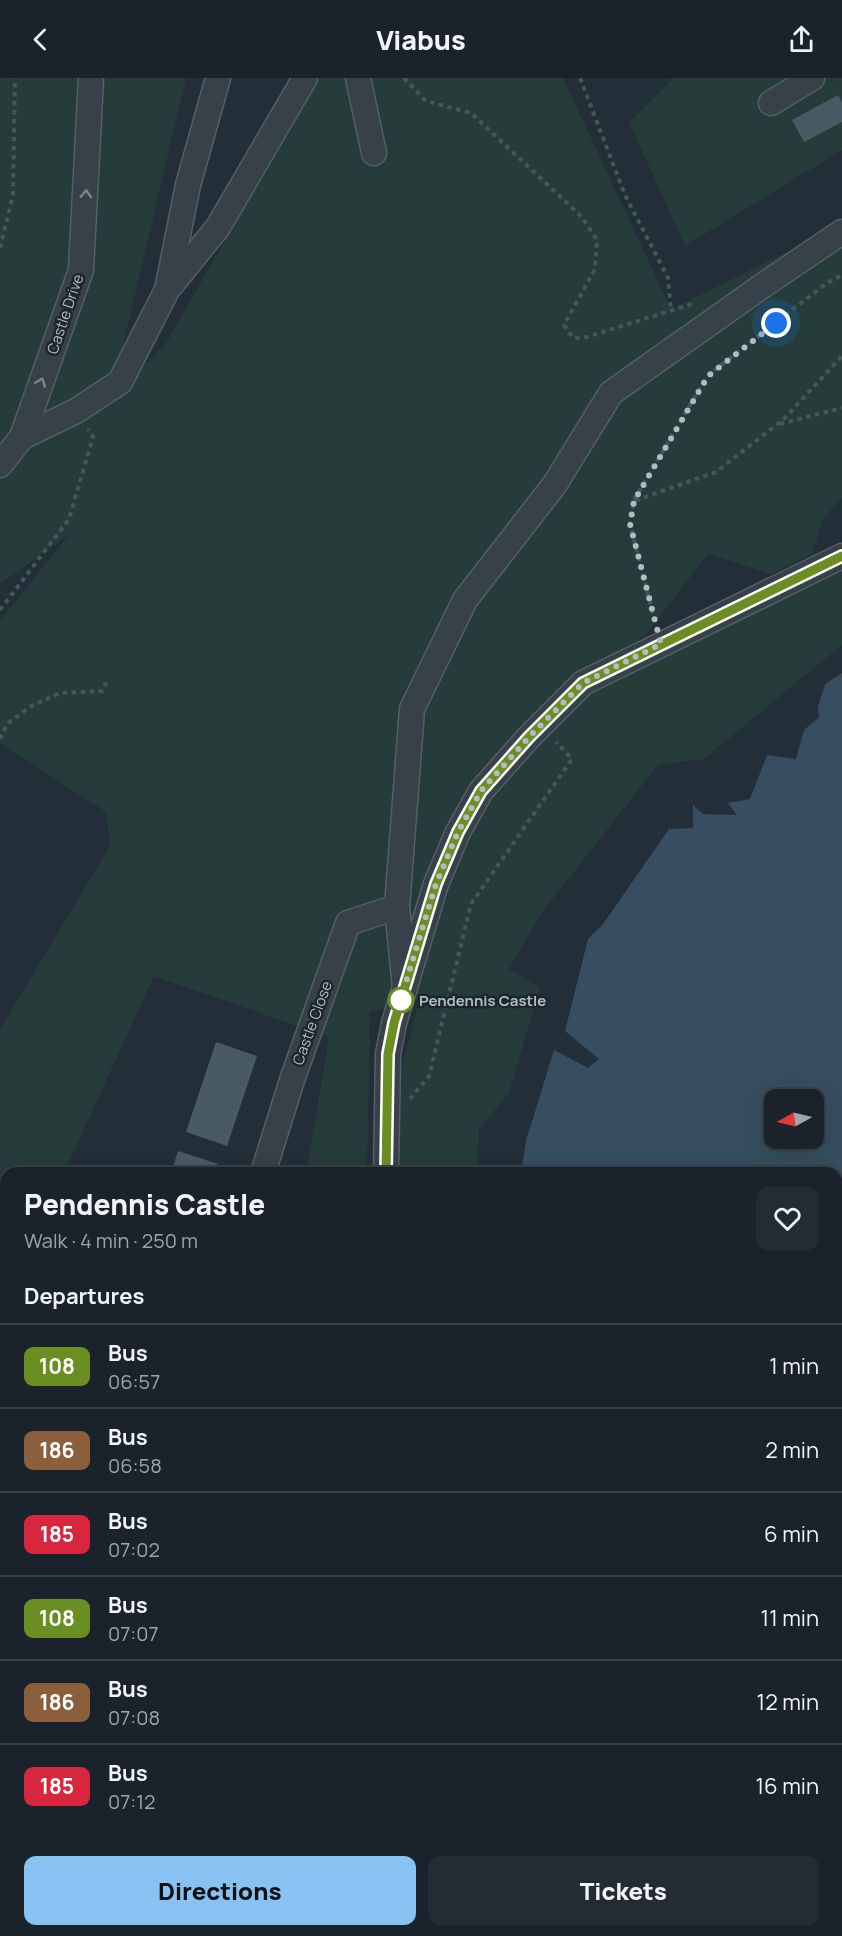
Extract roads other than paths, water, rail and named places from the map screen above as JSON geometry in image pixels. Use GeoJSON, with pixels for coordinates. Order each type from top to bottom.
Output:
{"type":"FeatureCollection","features":[{"type":"Feature","properties":{"kind":"street","name":"Castle Drive"},"geometry":{"type":"LineString","coordinates":[[0,465],[22,437],[81,270],[92,78]]}},
{"type":"Feature","properties":{"kind":"street"},"geometry":{"type":"LineString","coordinates":[[167,290],[189,185],[218,78]]}},
{"type":"Feature","properties":{"kind":"street"},"geometry":{"type":"LineString","coordinates":[[22,437],[76,411],[120,381],[167,290],[218,227],[305,78]]}},
{"type":"Feature","properties":{"kind":"street"},"geometry":{"type":"LineString","coordinates":[[358,78],[374,153]]}},
{"type":"Feature","properties":{"kind":"street"},"geometry":{"type":"LineString","coordinates":[[771,104],[812,78]]}},
{"type":"Feature","properties":{"kind":"street"},"geometry":{"type":"LineString","coordinates":[[405,988],[397,907],[412,709],[465,600],[555,484],[611,393],[842,232]]}},
{"type":"Feature","properties":{"kind":"street"},"geometry":{"type":"LineString","coordinates":[[386,1167],[388,1054],[394,1023],[436,884],[458,832],[481,791],[529,737],[583,683],[842,556]]}},
{"type":"Feature","properties":{"kind":"street","name":"Castle Close"},"geometry":{"type":"LineString","coordinates":[[265,1167],[292,1080],[348,923],[397,907]]}},
{"type":"Feature","properties":{"kind":"water"},"geometry":{"type":"Polygon","coordinates":[[[842,673],[842,1167],[522,1167],[526,1141],[554,1050],[588,1068],[599,1059],[565,1031],[588,939],[603,924],[669,829],[693,828],[693,805],[703,814],[737,815],[728,803],[750,799],[767,755],[796,759],[804,730],[819,717],[818,707],[825,684],[842,673]]]}},
{"type":"Feature","properties":{"kind":"place","name":"Pendennis Castle"},"geometry":{"type":"Point","coordinates":[401,1000]}}]}
